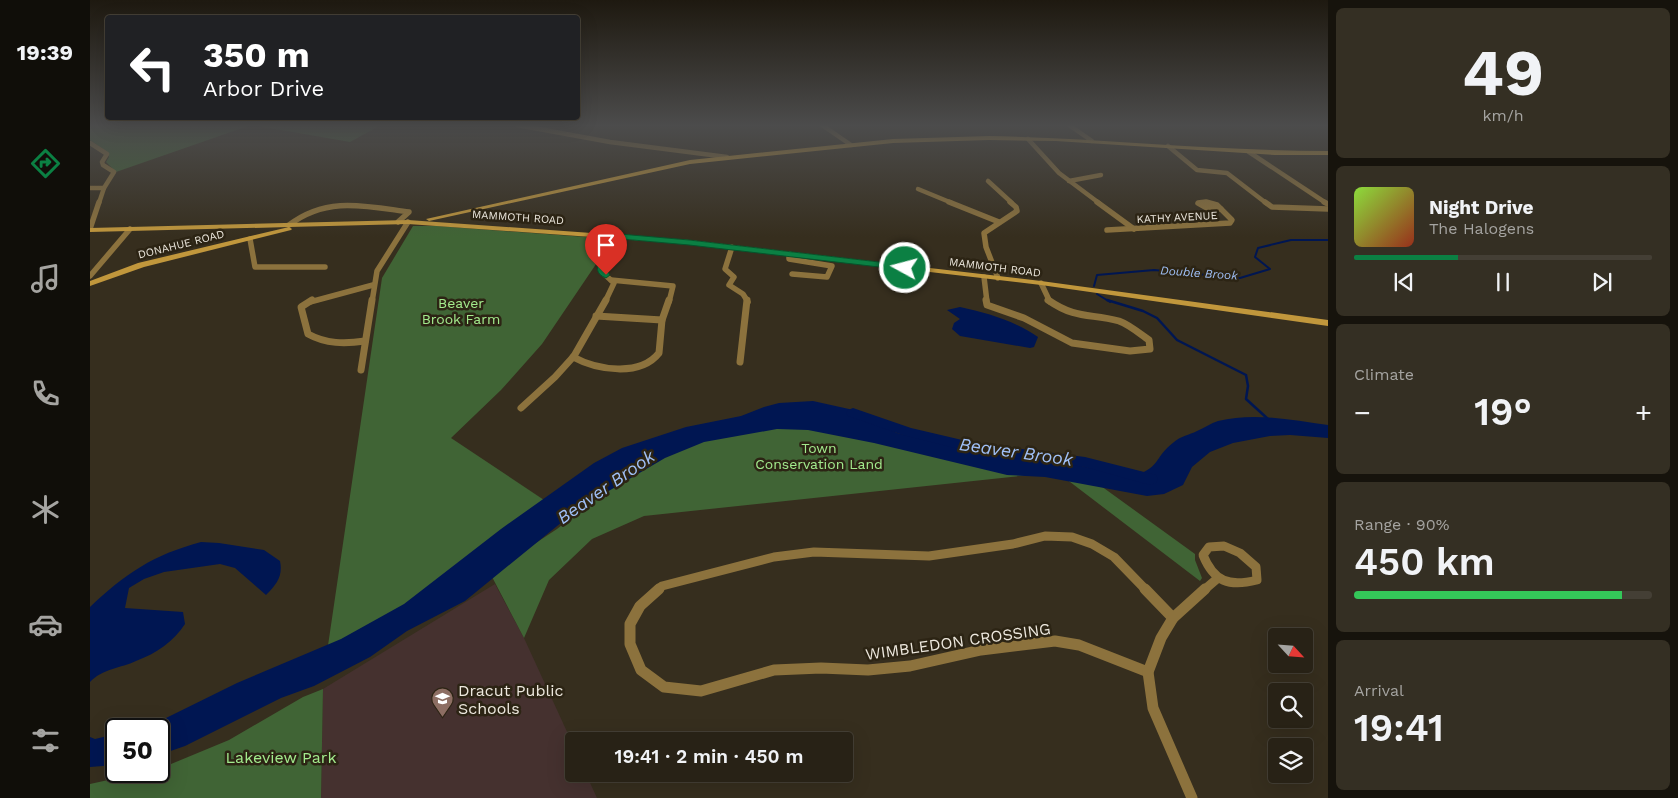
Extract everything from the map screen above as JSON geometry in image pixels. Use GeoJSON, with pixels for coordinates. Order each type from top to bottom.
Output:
{"type":"FeatureCollection","features":[{"type":"Feature","properties":{"kind":"main road"},"geometry":{"type":"LineString","coordinates":[[408,222],[659,168],[695,162]]}},
{"type":"Feature","properties":{"kind":"main road","name":"MAMMOTH ROAD"},"geometry":{"type":"LineString","coordinates":[[90,230],[278,228],[289,225],[398,222],[454,224],[732,247],[998,278],[1328,323]]}},
{"type":"Feature","properties":{"kind":"main road","name":"DONAHUE ROAD"},"geometry":{"type":"LineString","coordinates":[[90,284],[141,265],[250,239],[278,228],[310,225]]}},
{"type":"Feature","properties":{"kind":"street"},"geometry":{"type":"LineString","coordinates":[[90,230],[104,188],[114,172],[103,165],[102,162]]}},
{"type":"Feature","properties":{"kind":"street"},"geometry":{"type":"LineString","coordinates":[[1048,162],[1057,172],[1134,229]]}},
{"type":"Feature","properties":{"kind":"street"},"geometry":{"type":"LineString","coordinates":[[1188,162],[1197,170],[1226,174],[1280,213]]}},
{"type":"Feature","properties":{"kind":"street"},"geometry":{"type":"LineString","coordinates":[[1265,162],[1328,204]]}},
{"type":"Feature","properties":{"kind":"street"},"geometry":{"type":"LineString","coordinates":[[1070,181],[1101,175]]}},
{"type":"Feature","properties":{"kind":"street"},"geometry":{"type":"LineString","coordinates":[[988,181],[1016,207],[1016,211],[1010,216],[998,222],[984,233],[986,246],[998,278]]}},
{"type":"Feature","properties":{"kind":"street"},"geometry":{"type":"LineString","coordinates":[[90,188],[104,188]]}},
{"type":"Feature","properties":{"kind":"street"},"geometry":{"type":"LineString","coordinates":[[918,189],[998,222]]}},
{"type":"Feature","properties":{"kind":"street"},"geometry":{"type":"LineString","coordinates":[[289,225],[301,215],[325,207],[346,204],[409,212],[398,222]]}},
{"type":"Feature","properties":{"kind":"street"},"geometry":{"type":"LineString","coordinates":[[1272,207],[1328,209]]}},
{"type":"Feature","properties":{"kind":"street"},"geometry":{"type":"LineString","coordinates":[[90,208],[98,208]]}},
{"type":"Feature","properties":{"kind":"street","name":"KATHY AVENUE"},"geometry":{"type":"LineString","coordinates":[[1107,230],[1230,223],[1231,219],[1222,210]]}},
{"type":"Feature","properties":{"kind":"street"},"geometry":{"type":"LineString","coordinates":[[361,370],[373,285],[377,271],[408,222]]}},
{"type":"Feature","properties":{"kind":"street"},"geometry":{"type":"LineString","coordinates":[[90,276],[130,229]]}},
{"type":"Feature","properties":{"kind":"street"},"geometry":{"type":"LineString","coordinates":[[521,408],[550,383],[573,358],[612,289],[614,283],[602,272],[601,267],[603,260],[620,237]]}},
{"type":"Feature","properties":{"kind":"street"},"geometry":{"type":"LineString","coordinates":[[250,239],[252,262],[255,267],[325,267]]}},
{"type":"Feature","properties":{"kind":"street"},"geometry":{"type":"LineString","coordinates":[[732,247],[725,269],[734,277],[729,285],[743,294],[748,301],[740,362]]}},
{"type":"Feature","properties":{"kind":"street"},"geometry":{"type":"LineString","coordinates":[[789,254],[789,259],[832,266],[827,277],[792,274]]}},
{"type":"Feature","properties":{"kind":"street"},"geometry":{"type":"LineString","coordinates":[[984,277],[987,305],[1024,318],[1072,343],[1130,351],[1150,349],[1149,340],[1126,324],[1076,315],[1056,306],[1048,300],[1042,284]]}},
{"type":"Feature","properties":{"kind":"street"},"geometry":{"type":"LineString","coordinates":[[573,358],[581,362],[599,365],[630,367],[649,364],[660,353],[662,320],[674,288],[672,286],[611,280]]}},
{"type":"Feature","properties":{"kind":"street"},"geometry":{"type":"LineString","coordinates":[[365,341],[340,343],[316,339],[308,334],[301,307],[314,299],[373,285]]}},
{"type":"Feature","properties":{"kind":"street"},"geometry":{"type":"LineString","coordinates":[[596,316],[662,320]]}},
{"type":"Feature","properties":{"kind":"street","name":"WIMBLEDON CROSSING"},"geometry":{"type":"LineString","coordinates":[[1148,672],[1079,645],[1055,641],[981,650],[910,666],[868,670],[821,668],[774,670],[701,691],[664,687],[641,670],[630,644],[630,624],[640,606],[662,586],[774,557],[821,552],[929,556],[1012,544],[1045,536],[1072,537],[1092,544],[1114,557],[1173,618]]}},
{"type":"Feature","properties":{"kind":"street"},"geometry":{"type":"LineString","coordinates":[[1224,546],[1240,553],[1256,566],[1257,580],[1240,585],[1218,578],[1206,564],[1202,555],[1209,547],[1224,546]]}},
{"type":"Feature","properties":{"kind":"street"},"geometry":{"type":"LineString","coordinates":[[1192,798],[1177,768],[1153,708],[1148,672],[1161,638],[1173,618],[1218,578]]}},
{"type":"Feature","properties":{"kind":"shaded area","name":"Dracut Public Schools"},"geometry":{"type":"Polygon","coordinates":[[[495,584],[524,638],[567,732],[565,732],[565,782],[590,782],[597,798],[321,798],[323,689],[495,584]]]}},
{"type":"Feature","properties":{"kind":"green space"},"geometry":{"type":"Polygon","coordinates":[[[106,162],[144,162],[116,172],[106,162]]]}},
{"type":"Feature","properties":{"kind":"green space","name":"Beaver Brook Farm"},"geometry":{"type":"Polygon","coordinates":[[[413,226],[437,226],[613,239],[542,344],[501,390],[451,438],[565,514],[325,666],[382,278],[413,226]]]}},
{"type":"Feature","properties":{"kind":"green space","name":"Town Conservation Land"},"geometry":{"type":"Polygon","coordinates":[[[819,414],[925,446],[1072,465],[1195,554],[1195,560],[1202,578],[1200,581],[1057,472],[644,516],[592,539],[549,580],[524,638],[490,573],[557,529],[643,461],[717,431],[819,414]]]}},
{"type":"Feature","properties":{"kind":"green space","name":"Lakeview Park"},"geometry":{"type":"Polygon","coordinates":[[[323,689],[321,798],[90,798],[90,784],[105,781],[105,783],[170,783],[170,764],[229,740],[303,697],[323,689]]]}},
{"type":"Feature","properties":{"kind":"water"},"geometry":{"type":"Polygon","coordinates":[[[960,307],[991,315],[1020,326],[1038,337],[1034,347],[1030,348],[960,336],[952,329],[954,323],[960,319],[947,310],[960,307]]]}},
{"type":"Feature","properties":{"kind":"water"},"geometry":{"type":"Polygon","coordinates":[[[813,401],[849,409],[897,433],[935,442],[1003,450],[1131,476],[1147,470],[1167,448],[1182,437],[1218,421],[1232,418],[1287,419],[1328,425],[1328,438],[1290,435],[1270,436],[1233,443],[1210,452],[1192,467],[1183,485],[1164,494],[1147,496],[1045,477],[1007,475],[874,443],[808,430],[777,429],[704,442],[665,458],[578,509],[465,601],[407,631],[370,657],[314,686],[281,698],[185,746],[170,751],[170,718],[166,718],[237,683],[341,639],[404,604],[501,529],[594,463],[622,448],[686,427],[741,416],[779,403],[813,401]]]}},
{"type":"Feature","properties":{"kind":"water"},"geometry":{"type":"Polygon","coordinates":[[[201,542],[264,550],[280,561],[281,571],[278,580],[266,595],[235,568],[220,564],[164,572],[144,579],[129,588],[125,608],[183,612],[185,624],[170,642],[158,651],[144,658],[106,671],[90,682],[90,607],[128,575],[154,559],[201,542]]]}},
{"type":"Feature","properties":{"kind":"water"},"geometry":{"type":"Polygon","coordinates":[[[90,737],[95,739],[105,737],[105,766],[90,767],[90,737]]]}},
{"type":"Feature","properties":{"kind":"waterway","name":"Double Brook"},"geometry":{"type":"LineString","coordinates":[[1094,286],[1097,275],[1154,270],[1240,278],[1270,269],[1255,257],[1258,248],[1291,240],[1328,240]]}},
{"type":"Feature","properties":{"kind":"waterway","name":"Double Brook"},"geometry":{"type":"LineString","coordinates":[[1097,294],[1110,302]]}},
{"type":"Feature","properties":{"kind":"waterway","name":"Double Brook"},"geometry":{"type":"LineString","coordinates":[[1107,300],[1143,311],[1157,318],[1177,340],[1246,375],[1248,386],[1246,399],[1268,419]]}},
{"type":"Feature","properties":{"kind":"waterway","name":"Beaver Brook"},"geometry":{"type":"LineString","coordinates":[[853,413],[908,432],[975,448],[1085,462],[1150,479]]}},
{"type":"Feature","properties":{"kind":"place","name":"Dracut Public Schools"},"geometry":{"type":"Point","coordinates":[442,718]}},
{"type":"Feature","properties":{"kind":"route"},"geometry":{"type":"LineString","coordinates":[[606,275],[602,272],[601,267],[603,260],[620,237],[689,242],[905,268]]}}]}
